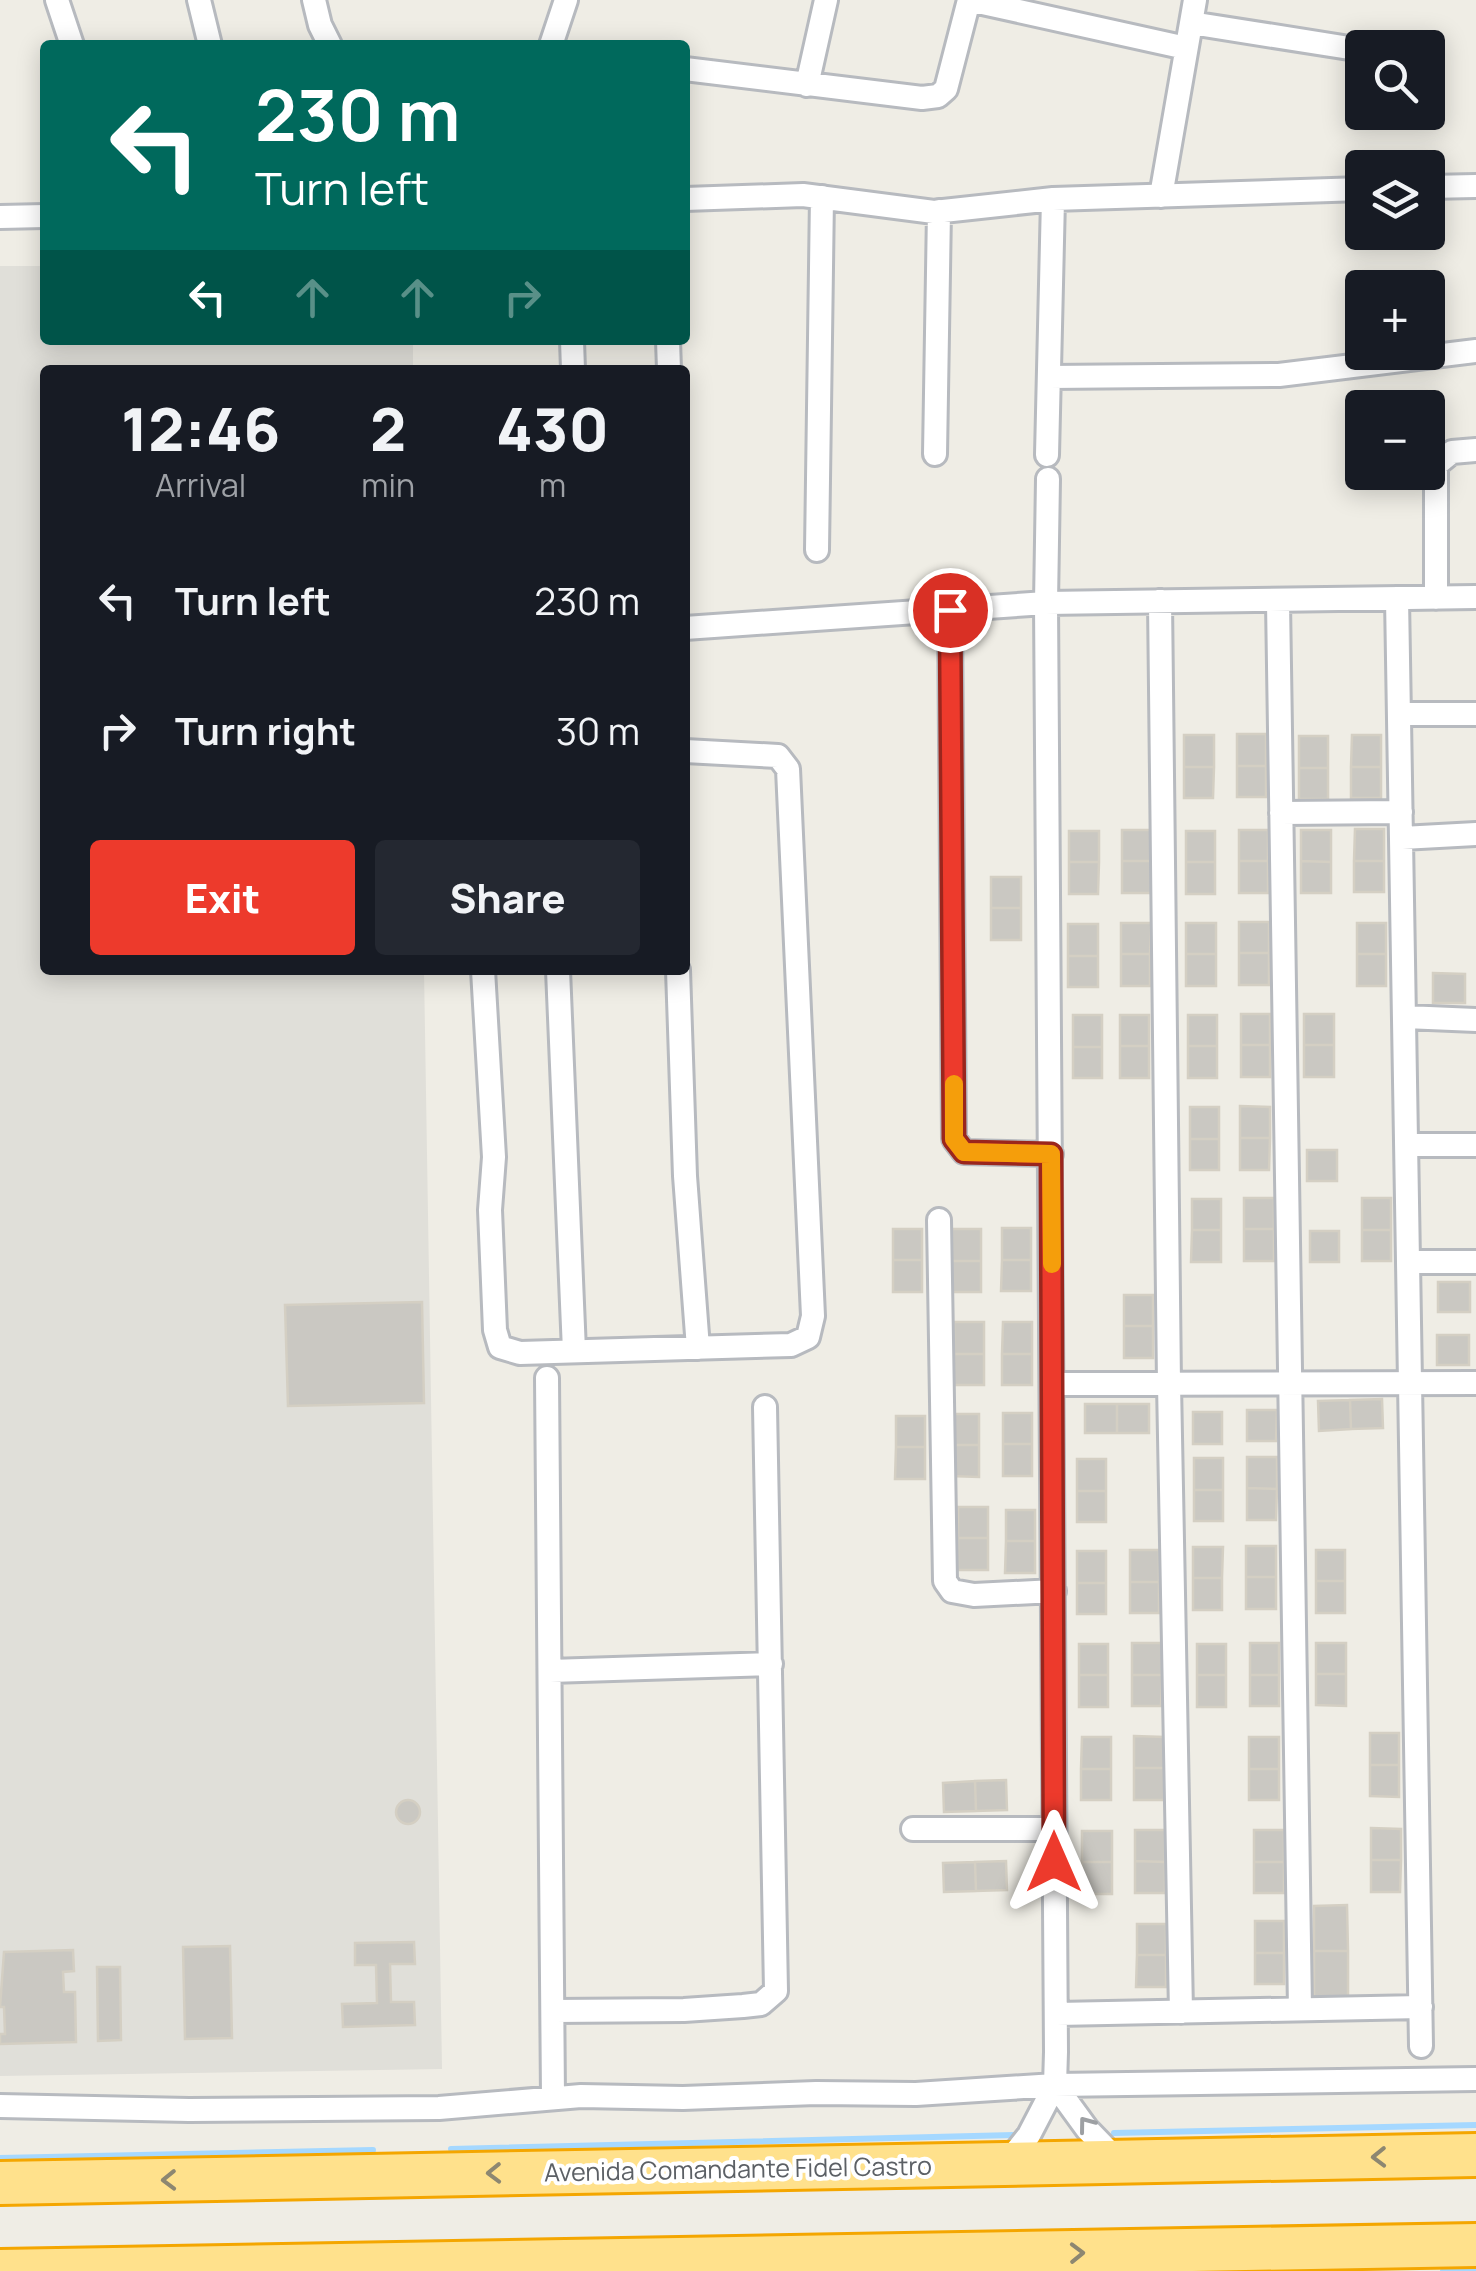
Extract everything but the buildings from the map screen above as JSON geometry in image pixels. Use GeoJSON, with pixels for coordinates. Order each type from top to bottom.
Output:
{"type":"FeatureCollection","features":[{"type":"Feature","properties":{"kind":"highway","name":"Avenida Comandante Fidel Castro"},"geometry":{"type":"LineString","coordinates":[[0,2184],[1476,2156]]}},
{"type":"Feature","properties":{"kind":"highway"},"geometry":{"type":"LineString","coordinates":[[0,2270],[885,2264],[1476,2245]]}},
{"type":"Feature","properties":{"kind":"street"},"geometry":{"type":"LineString","coordinates":[[56,0],[70,40]]}},
{"type":"Feature","properties":{"kind":"street"},"geometry":{"type":"LineString","coordinates":[[199,0],[209,40]]}},
{"type":"Feature","properties":{"kind":"street"},"geometry":{"type":"LineString","coordinates":[[314,0],[327,40]]}},
{"type":"Feature","properties":{"kind":"street"},"geometry":{"type":"LineString","coordinates":[[555,40],[566,0]]}},
{"type":"Feature","properties":{"kind":"street"},"geometry":{"type":"LineString","coordinates":[[806,85],[826,0]]}},
{"type":"Feature","properties":{"kind":"street"},"geometry":{"type":"LineString","coordinates":[[690,70],[922,98],[938,96],[946,89],[969,0],[1186,48]]}},
{"type":"Feature","properties":{"kind":"street"},"geometry":{"type":"LineString","coordinates":[[1160,196],[1193,11],[1345,46]]}},
{"type":"Feature","properties":{"kind":"street"},"geometry":{"type":"LineString","coordinates":[[1445,187],[1476,186]]}},
{"type":"Feature","properties":{"kind":"street"},"geometry":{"type":"LineString","coordinates":[[690,199],[802,194],[939,211],[1053,199],[1345,191]]}},
{"type":"Feature","properties":{"kind":"street"},"geometry":{"type":"LineString","coordinates":[[817,550],[822,197]]}},
{"type":"Feature","properties":{"kind":"street"},"geometry":{"type":"LineString","coordinates":[[1047,455],[1053,199]]}},
{"type":"Feature","properties":{"kind":"street"},"geometry":{"type":"LineString","coordinates":[[935,454],[939,211]]}},
{"type":"Feature","properties":{"kind":"street"},"geometry":{"type":"LineString","coordinates":[[0,218],[40,216]]}},
{"type":"Feature","properties":{"kind":"street"},"geometry":{"type":"LineString","coordinates":[[1048,377],[1279,375],[1476,351]]}},
{"type":"Feature","properties":{"kind":"street"},"geometry":{"type":"LineString","coordinates":[[1436,598],[1436,465],[1446,454],[1476,450]]}},
{"type":"Feature","properties":{"kind":"street"},"geometry":{"type":"LineString","coordinates":[[1006,2164],[1029,2136],[1055,2085],[1057,2014],[1048,479]]}},
{"type":"Feature","properties":{"kind":"street"},"geometry":{"type":"LineString","coordinates":[[1397,598],[1421,2046]]}},
{"type":"Feature","properties":{"kind":"street"},"geometry":{"type":"LineString","coordinates":[[690,628],[1046,603],[1476,598]]}},
{"type":"Feature","properties":{"kind":"street"},"geometry":{"type":"LineString","coordinates":[[1160,601],[1181,2012]]}},
{"type":"Feature","properties":{"kind":"street"},"geometry":{"type":"LineString","coordinates":[[1278,602],[1300,2010]]}},
{"type":"Feature","properties":{"kind":"street"},"geometry":{"type":"LineString","coordinates":[[950,610],[954,1139],[964,1152],[1051,1154]]}},
{"type":"Feature","properties":{"kind":"street"},"geometry":{"type":"LineString","coordinates":[[1400,714],[1476,714]]}},
{"type":"Feature","properties":{"kind":"street"},"geometry":{"type":"LineString","coordinates":[[483,975],[494,1158],[490,1210],[495,1330],[500,1347],[520,1352],[791,1346],[808,1337],[814,1316],[788,768],[778,756],[690,751]]}},
{"type":"Feature","properties":{"kind":"street"},"geometry":{"type":"LineString","coordinates":[[1281,814],[1402,812]]}},
{"type":"Feature","properties":{"kind":"street"},"geometry":{"type":"LineString","coordinates":[[1402,838],[1476,834]]}},
{"type":"Feature","properties":{"kind":"street"},"geometry":{"type":"LineString","coordinates":[[558,975],[574,1351]]}},
{"type":"Feature","properties":{"kind":"street"},"geometry":{"type":"LineString","coordinates":[[678,975],[685,1176],[698,1348]]}},
{"type":"Feature","properties":{"kind":"street"},"geometry":{"type":"LineString","coordinates":[[1405,1017],[1476,1020]]}},
{"type":"Feature","properties":{"kind":"street"},"geometry":{"type":"LineString","coordinates":[[1407,1145],[1476,1145]]}},
{"type":"Feature","properties":{"kind":"street"},"geometry":{"type":"LineString","coordinates":[[939,1220],[945,1581],[952,1591],[974,1594],[1054,1591]]}},
{"type":"Feature","properties":{"kind":"street"},"geometry":{"type":"LineString","coordinates":[[1409,1262],[1476,1262]]}},
{"type":"Feature","properties":{"kind":"street"},"geometry":{"type":"LineString","coordinates":[[546,1378],[553,2098]]}},
{"type":"Feature","properties":{"kind":"street"},"geometry":{"type":"LineString","coordinates":[[1053,1384],[1476,1383]]}},
{"type":"Feature","properties":{"kind":"street"},"geometry":{"type":"LineString","coordinates":[[554,2011],[743,2006],[761,2004],[776,1991],[765,1407]]}},
{"type":"Feature","properties":{"kind":"street"},"geometry":{"type":"LineString","coordinates":[[550,1671],[771,1664]]}},
{"type":"Feature","properties":{"kind":"street"},"geometry":{"type":"LineString","coordinates":[[913,1829],[1054,1830]]}},
{"type":"Feature","properties":{"kind":"street"},"geometry":{"type":"LineString","coordinates":[[1057,2014],[1420,2008]]}},
{"type":"Feature","properties":{"kind":"street"},"geometry":{"type":"LineString","coordinates":[[0,2106],[356,2110],[439,2108],[553,2098],[916,2094],[1055,2085],[1476,2079]]}},
{"type":"Feature","properties":{"kind":"street"},"geometry":{"type":"LineString","coordinates":[[1055,2085],[1087,2129],[1118,2162]]}},
{"type":"Feature","properties":{"kind":"shaded area"},"geometry":{"type":"Polygon","coordinates":[[[0,266],[40,266],[40,345],[413,345],[413,365],[40,365],[40,975],[424,975],[442,2069],[0,2076],[0,266]]]}},
{"type":"Feature","properties":{"kind":"waterway"},"geometry":{"type":"LineString","coordinates":[[1114,2133],[1476,2125]]}},
{"type":"Feature","properties":{"kind":"waterway"},"geometry":{"type":"LineString","coordinates":[[451,2149],[1014,2135]]}},
{"type":"Feature","properties":{"kind":"waterway"},"geometry":{"type":"LineString","coordinates":[[0,2158],[373,2150]]}},
{"type":"Feature","properties":{"kind":"waterway"},"geometry":{"type":"LineString","coordinates":[[1443,2271],[1476,2270]]}},
{"type":"Feature","properties":{"kind":"slow traffic"},"geometry":{"type":"LineString","coordinates":[[954,1084],[954,1139],[964,1152],[1051,1154],[1052,1264]]}},
{"type":"Feature","properties":{"kind":"route"},"geometry":{"type":"LineString","coordinates":[[950,610],[954,1139],[964,1152],[1051,1154],[1054,1862]]}}]}
